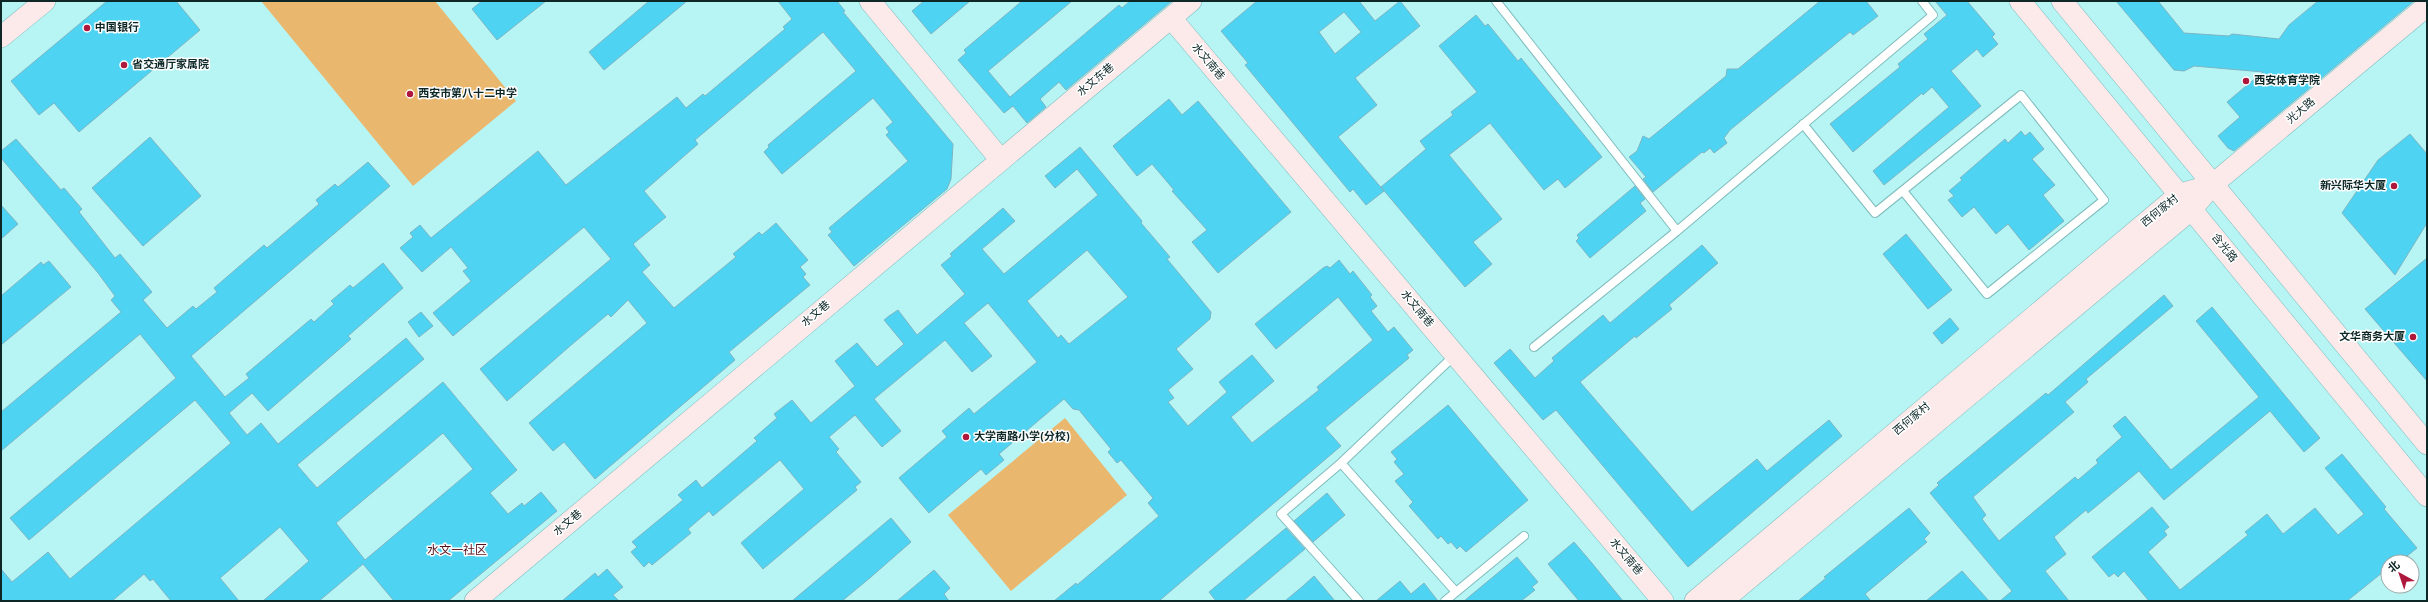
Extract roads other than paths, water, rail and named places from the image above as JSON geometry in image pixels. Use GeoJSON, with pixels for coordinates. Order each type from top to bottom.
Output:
{"type":"FeatureCollection","features":[{"type":"Feature","properties":{"kind":"street"},"geometry":{"type":"LineString","coordinates":[[1,37],[45,1]]}},
{"type":"Feature","properties":{"kind":"street"},"geometry":{"type":"LineString","coordinates":[[870,1],[1000,159]]}},
{"type":"Feature","properties":{"kind":"street","name":"水文东巷"},"geometry":{"type":"LineString","coordinates":[[1000,159],[1191,1]]}},
{"type":"Feature","properties":{"kind":"street","name":"含光路"},"geometry":{"type":"LineString","coordinates":[[2020,1],[2186,201],[2427,496]]}},
{"type":"Feature","properties":{"kind":"street"},"geometry":{"type":"LineString","coordinates":[[2062,1],[2212,185],[2427,444]]}},
{"type":"Feature","properties":{"kind":"street","name":"光大路"},"geometry":{"type":"LineString","coordinates":[[2212,185],[2427,6]]}},
{"type":"Feature","properties":{"kind":"street","name":"水文南巷"},"geometry":{"type":"LineString","coordinates":[[1171,18],[1663,601]]}},
{"type":"Feature","properties":{"kind":"street","name":"水文巷"},"geometry":{"type":"LineString","coordinates":[[475,601],[1000,159]]}},
{"type":"Feature","properties":{"kind":"street","name":"西何家村"},"geometry":{"type":"LineString","coordinates":[[1695,601],[2186,201],[2212,185]]}},
{"type":"Feature","properties":{"kind":"street","name":"西何家村"},"geometry":{"type":"LineString","coordinates":[[1722,601],[2186,201]]}},
{"type":"Feature","properties":{"kind":"lane"},"geometry":{"type":"LineString","coordinates":[[1496,1],[1676,231]]}},
{"type":"Feature","properties":{"kind":"lane"},"geometry":{"type":"LineString","coordinates":[[1534,346],[1676,231],[1933,15],[1922,1]]}},
{"type":"Feature","properties":{"kind":"lane"},"geometry":{"type":"LineString","coordinates":[[1803,124],[1875,213],[2021,94],[2104,200],[1988,294],[1903,191]]}},
{"type":"Feature","properties":{"kind":"lane"},"geometry":{"type":"LineString","coordinates":[[1359,601],[1280,514],[1340,463],[1455,354]]}},
{"type":"Feature","properties":{"kind":"lane"},"geometry":{"type":"LineString","coordinates":[[1340,463],[1456,592]]}},
{"type":"Feature","properties":{"kind":"lane"},"geometry":{"type":"LineString","coordinates":[[1445,601],[1524,536]]}},
{"type":"Feature","properties":{"kind":"place","name":"中国银行"},"geometry":{"type":"Point","coordinates":[87,28]}},
{"type":"Feature","properties":{"kind":"place","name":"省交通厅家属院"},"geometry":{"type":"Point","coordinates":[124,65]}},
{"type":"Feature","properties":{"kind":"place","name":"西安体育学院"},"geometry":{"type":"Point","coordinates":[2246,81]}},
{"type":"Feature","properties":{"kind":"place","name":"西安市第八十二中学"},"geometry":{"type":"Point","coordinates":[410,94]}},
{"type":"Feature","properties":{"kind":"place","name":"新兴际华大厦"},"geometry":{"type":"Point","coordinates":[2394,186]}},
{"type":"Feature","properties":{"kind":"place","name":"文华商务大厦"},"geometry":{"type":"Point","coordinates":[2413,337]}},
{"type":"Feature","properties":{"kind":"place","name":"大学南路小学(分校)"},"geometry":{"type":"Point","coordinates":[966,437]}},
{"type":"Feature","properties":{"kind":"district","name":"水文一社区"},"geometry":{"type":"Point","coordinates":[457,551]}}]}
